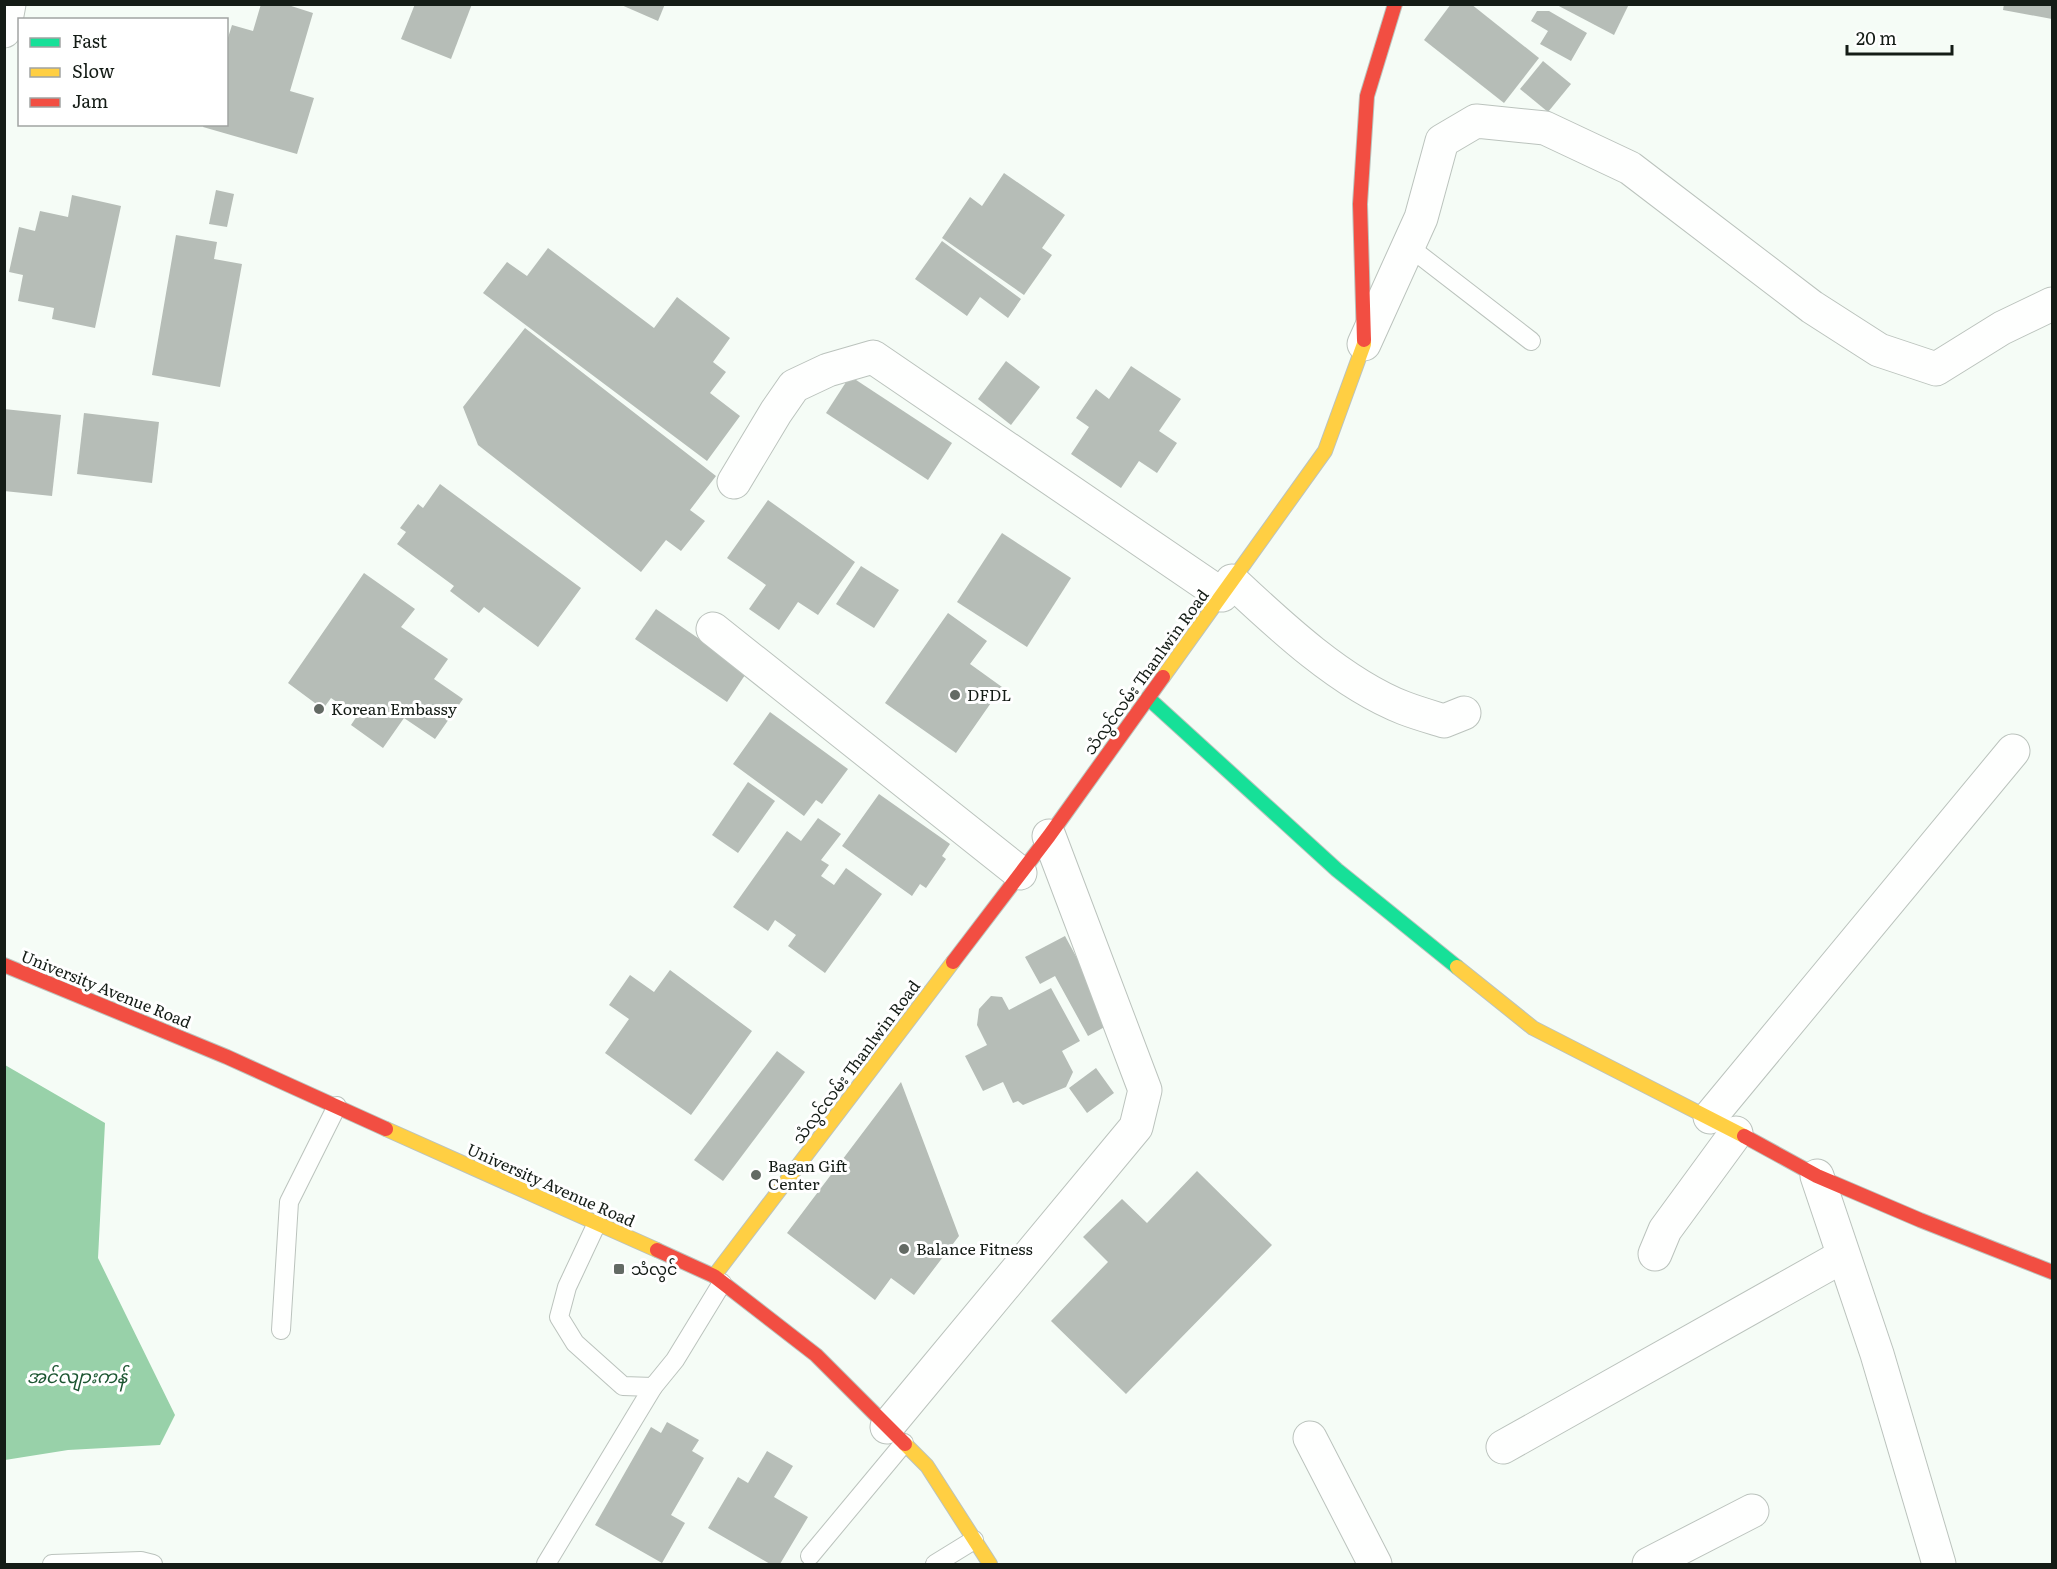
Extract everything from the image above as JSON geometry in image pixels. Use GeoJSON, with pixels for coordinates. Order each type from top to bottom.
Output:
{"type":"FeatureCollection","features":[{"type":"Feature","properties":{"kind":"street"},"geometry":{"type":"LineString","coordinates":[[4,31],[9,4]]}},
{"type":"Feature","properties":{"kind":"street","name":"သံလွင်လမ်း Thanlwin Road"},"geometry":{"type":"LineString","coordinates":[[718,1279],[1049,836],[1325,451],[1364,344],[1360,204],[1366,96],[1395,4]]}},
{"type":"Feature","properties":{"kind":"street"},"geometry":{"type":"LineString","coordinates":[[1364,344],[1421,218],[1442,141],[1476,122],[1545,128],[1630,168],[1812,307],[1879,350],[1936,369],[2002,328],[2052,304]]}},
{"type":"Feature","properties":{"kind":"street"},"geometry":{"type":"LineString","coordinates":[[734,482],[794,386],[828,370],[873,357],[1227,588],[1279,624],[1348,678],[1403,708],[1444,721],[1464,713]]}},
{"type":"Feature","properties":{"kind":"street"},"geometry":{"type":"LineString","coordinates":[[713,629],[1020,873]]}},
{"type":"Feature","properties":{"kind":"street"},"geometry":{"type":"LineString","coordinates":[[1148,698],[1337,870],[1533,1028],[1817,1176],[2052,1272]]}},
{"type":"Feature","properties":{"kind":"street"},"geometry":{"type":"LineString","coordinates":[[1655,1254],[1665,1230],[1723,1125],[2013,751]]}},
{"type":"Feature","properties":{"kind":"street"},"geometry":{"type":"LineString","coordinates":[[895,1435],[1136,1127],[1145,1090],[1049,836]]}},
{"type":"Feature","properties":{"kind":"street","name":"University Avenue Road"},"geometry":{"type":"LineString","coordinates":[[4,965],[227,1057],[718,1279],[816,1355],[927,1466],[990,1564]]}},
{"type":"Feature","properties":{"kind":"street"},"geometry":{"type":"LineString","coordinates":[[1817,1176],[1877,1354],[1939,1564]]}},
{"type":"Feature","properties":{"kind":"street"},"geometry":{"type":"LineString","coordinates":[[1503,1447],[1843,1256]]}},
{"type":"Feature","properties":{"kind":"street"},"geometry":{"type":"LineString","coordinates":[[1310,1438],[1375,1564]]}},
{"type":"Feature","properties":{"kind":"street"},"geometry":{"type":"LineString","coordinates":[[1650,1564],[1752,1510]]}},
{"type":"Feature","properties":{"kind":"lane"},"geometry":{"type":"LineString","coordinates":[[1408,246],[1531,341]]}},
{"type":"Feature","properties":{"kind":"lane"},"geometry":{"type":"LineString","coordinates":[[281,1330],[289,1202],[337,1106]]}},
{"type":"Feature","properties":{"kind":"lane"},"geometry":{"type":"LineString","coordinates":[[597,1224],[567,1287],[559,1317],[575,1343],[623,1386],[654,1387]]}},
{"type":"Feature","properties":{"kind":"lane"},"geometry":{"type":"LineString","coordinates":[[546,1564],[654,1387],[675,1360],[718,1279]]}},
{"type":"Feature","properties":{"kind":"lane"},"geometry":{"type":"LineString","coordinates":[[810,1556],[895,1435]]}},
{"type":"Feature","properties":{"kind":"lane"},"geometry":{"type":"LineString","coordinates":[[935,1564],[974,1540]]}},
{"type":"Feature","properties":{"kind":"lane"},"geometry":{"type":"LineString","coordinates":[[52,1564],[141,1561],[153,1564]]}},
{"type":"Feature","properties":{"kind":"water","name":"အင်လျားကန်"},"geometry":{"type":"Polygon","coordinates":[[[5,1065],[105,1123],[98,1258],[175,1415],[160,1445],[68,1450],[5,1460],[5,1065]]]}},
{"type":"Feature","properties":{"kind":"building"},"geometry":{"type":"Polygon","coordinates":[[[261,4],[285,4],[313,13],[290,91],[314,98],[297,154],[203,127],[228,126],[228,38],[232,25],[253,31],[261,4]]]}},
{"type":"Feature","properties":{"kind":"building"},"geometry":{"type":"Polygon","coordinates":[[[415,4],[472,4],[451,59],[401,39],[415,4]]]}},
{"type":"Feature","properties":{"kind":"building"},"geometry":{"type":"Polygon","coordinates":[[[619,4],[665,4],[658,21],[619,4]]]}},
{"type":"Feature","properties":{"kind":"building"},"geometry":{"type":"Polygon","coordinates":[[[1451,4],[1471,4],[1539,58],[1504,103],[1424,40],[1451,4]]]}},
{"type":"Feature","properties":{"kind":"building"},"geometry":{"type":"Polygon","coordinates":[[[1555,4],[1629,4],[1614,35],[1555,4]]]}},
{"type":"Feature","properties":{"kind":"building"},"geometry":{"type":"Polygon","coordinates":[[[2004,4],[2052,4],[2052,19],[2003,10],[2004,4]]]}},
{"type":"Feature","properties":{"kind":"building"},"geometry":{"type":"Polygon","coordinates":[[[1537,11],[1549,11],[1587,33],[1571,61],[1540,44],[1548,31],[1531,21],[1537,11]]]}},
{"type":"Feature","properties":{"kind":"building"},"geometry":{"type":"Polygon","coordinates":[[[1543,61],[1571,84],[1548,112],[1520,89],[1543,61]]]}},
{"type":"Feature","properties":{"kind":"building"},"geometry":{"type":"Polygon","coordinates":[[[1004,173],[1065,215],[1042,248],[1052,255],[1024,295],[942,238],[970,197],[982,206],[1004,173]]]}},
{"type":"Feature","properties":{"kind":"building"},"geometry":{"type":"Polygon","coordinates":[[[216,190],[234,194],[227,227],[209,224],[216,190]]]}},
{"type":"Feature","properties":{"kind":"building"},"geometry":{"type":"Polygon","coordinates":[[[72,195],[121,206],[95,328],[52,319],[54,308],[18,301],[23,275],[9,272],[19,227],[35,231],[40,211],[68,217],[72,195]]]}},
{"type":"Feature","properties":{"kind":"building"},"geometry":{"type":"Polygon","coordinates":[[[176,235],[217,242],[214,259],[242,264],[220,387],[152,375],[176,235]]]}},
{"type":"Feature","properties":{"kind":"building"},"geometry":{"type":"Polygon","coordinates":[[[942,241],[1021,299],[1008,318],[980,297],[967,316],[915,279],[942,241]]]}},
{"type":"Feature","properties":{"kind":"building"},"geometry":{"type":"Polygon","coordinates":[[[548,248],[654,328],[677,297],[730,338],[713,362],[726,372],[710,393],[740,416],[707,461],[483,293],[507,262],[527,276],[548,248]]]}},
{"type":"Feature","properties":{"kind":"building"},"geometry":{"type":"Polygon","coordinates":[[[525,328],[716,476],[690,510],[705,521],[681,551],[666,540],[641,572],[478,445],[463,407],[525,328]]]}},
{"type":"Feature","properties":{"kind":"building"},"geometry":{"type":"Polygon","coordinates":[[[1006,361],[1040,387],[1011,425],[978,399],[1006,361]]]}},
{"type":"Feature","properties":{"kind":"building"},"geometry":{"type":"Polygon","coordinates":[[[1131,366],[1181,399],[1159,431],[1177,443],[1157,473],[1139,461],[1121,488],[1071,454],[1089,427],[1076,418],[1096,389],[1109,399],[1131,366]]]}},
{"type":"Feature","properties":{"kind":"building"},"geometry":{"type":"Polygon","coordinates":[[[850,376],[952,443],[928,480],[826,413],[850,376]]]}},
{"type":"Feature","properties":{"kind":"building"},"geometry":{"type":"Polygon","coordinates":[[[4,409],[61,415],[52,496],[4,491],[4,409]]]}},
{"type":"Feature","properties":{"kind":"building"},"geometry":{"type":"Polygon","coordinates":[[[84,413],[159,422],[152,483],[77,474],[84,413]]]}},
{"type":"Feature","properties":{"kind":"building"},"geometry":{"type":"Polygon","coordinates":[[[440,484],[581,588],[538,647],[484,607],[479,613],[450,591],[454,586],[397,544],[406,532],[400,528],[418,504],[423,508],[440,484]]]}},
{"type":"Feature","properties":{"kind":"building"},"geometry":{"type":"Polygon","coordinates":[[[768,500],[855,562],[818,615],[798,602],[779,630],[749,609],[766,585],[727,558],[768,500]]]}},
{"type":"Feature","properties":{"kind":"building"},"geometry":{"type":"Polygon","coordinates":[[[1002,533],[1071,578],[1027,647],[957,602],[1002,533]]]}},
{"type":"Feature","properties":{"kind":"building"},"geometry":{"type":"Polygon","coordinates":[[[861,566],[899,590],[874,628],[836,604],[861,566]]]}},
{"type":"Feature","properties":{"kind":"building"},"geometry":{"type":"Polygon","coordinates":[[[364,573],[415,609],[401,627],[448,659],[434,679],[463,699],[435,739],[404,718],[383,748],[351,725],[357,716],[331,698],[323,709],[288,683],[364,573]]]}},
{"type":"Feature","properties":{"kind":"building"},"geometry":{"type":"Polygon","coordinates":[[[656,609],[747,672],[727,702],[635,639],[656,609]]]}},
{"type":"Feature","properties":{"kind":"building"},"geometry":{"type":"Polygon","coordinates":[[[948,613],[987,641],[970,664],[1002,687],[956,753],[885,703],[948,613]]]}},
{"type":"Feature","properties":{"kind":"building"},"geometry":{"type":"Polygon","coordinates":[[[770,712],[848,769],[822,804],[816,800],[804,816],[733,764],[770,712]]]}},
{"type":"Feature","properties":{"kind":"building"},"geometry":{"type":"Polygon","coordinates":[[[748,782],[775,801],[738,853],[712,835],[748,782]]]}},
{"type":"Feature","properties":{"kind":"building"},"geometry":{"type":"Polygon","coordinates":[[[879,794],[950,844],[942,856],[946,859],[926,888],[920,884],[912,896],[842,846],[879,794]]]}},
{"type":"Feature","properties":{"kind":"building"},"geometry":{"type":"Polygon","coordinates":[[[818,818],[841,834],[821,860],[829,865],[821,876],[834,885],[846,868],[882,894],[825,973],[788,946],[796,935],[775,920],[768,931],[733,907],[787,831],[801,841],[818,818]]]}},
{"type":"Feature","properties":{"kind":"building"},"geometry":{"type":"Polygon","coordinates":[[[1065,936],[1112,1023],[1088,1036],[1055,976],[1040,984],[1025,957],[1065,936]]]}},
{"type":"Feature","properties":{"kind":"building"},"geometry":{"type":"Polygon","coordinates":[[[670,970],[752,1031],[691,1115],[605,1053],[629,1019],[609,1005],[630,975],[654,992],[670,970]]]}},
{"type":"Feature","properties":{"kind":"building"},"geometry":{"type":"Polygon","coordinates":[[[1051,988],[1080,1041],[1062,1051],[1073,1072],[1066,1087],[1023,1105],[1018,1101],[1013,1103],[1003,1082],[983,1091],[965,1056],[987,1045],[977,1025],[979,1009],[991,996],[1002,997],[1009,1010],[1051,988]]]}},
{"type":"Feature","properties":{"kind":"building"},"geometry":{"type":"Polygon","coordinates":[[[777,1051],[805,1072],[723,1181],[694,1160],[777,1051]]]}},
{"type":"Feature","properties":{"kind":"building"},"geometry":{"type":"Polygon","coordinates":[[[1096,1068],[1114,1093],[1087,1113],[1069,1088],[1096,1068]]]}},
{"type":"Feature","properties":{"kind":"building"},"geometry":{"type":"Polygon","coordinates":[[[901,1082],[959,1236],[914,1295],[891,1278],[875,1300],[787,1233],[901,1082]]]}},
{"type":"Feature","properties":{"kind":"building"},"geometry":{"type":"Polygon","coordinates":[[[1197,1171],[1272,1245],[1126,1394],[1051,1321],[1108,1262],[1083,1237],[1122,1199],[1147,1223],[1197,1171]]]}},
{"type":"Feature","properties":{"kind":"building"},"geometry":{"type":"Polygon","coordinates":[[[667,1422],[699,1440],[692,1451],[704,1458],[671,1515],[685,1523],[662,1563],[595,1525],[651,1427],[661,1433],[667,1422]]]}},
{"type":"Feature","properties":{"kind":"building"},"geometry":{"type":"Polygon","coordinates":[[[767,1451],[793,1466],[774,1497],[808,1517],[780,1564],[770,1564],[708,1528],[738,1477],[748,1483],[767,1451]]]}},
{"type":"Feature","properties":{"kind":"traffic: fast"},"geometry":{"type":"LineString","coordinates":[[1148,698],[1337,870],[1457,967]]}},
{"type":"Feature","properties":{"kind":"traffic: slow"},"geometry":{"type":"LineString","coordinates":[[1163,677],[1325,451],[1364,340]]}},
{"type":"Feature","properties":{"kind":"traffic: slow"},"geometry":{"type":"LineString","coordinates":[[714,1276],[953,962]]}},
{"type":"Feature","properties":{"kind":"traffic: slow"},"geometry":{"type":"LineString","coordinates":[[1457,967],[1533,1028],[1744,1136]]}},
{"type":"Feature","properties":{"kind":"traffic: slow"},"geometry":{"type":"LineString","coordinates":[[386,1129],[657,1250]]}},
{"type":"Feature","properties":{"kind":"traffic: slow"},"geometry":{"type":"LineString","coordinates":[[905,1444],[927,1466],[990,1564]]}},
{"type":"Feature","properties":{"kind":"traffic: jam"},"geometry":{"type":"LineString","coordinates":[[1364,340],[1360,204],[1367,96],[1395,4]]}},
{"type":"Feature","properties":{"kind":"traffic: jam"},"geometry":{"type":"LineString","coordinates":[[953,962],[1049,836],[1163,677]]}},
{"type":"Feature","properties":{"kind":"traffic: jam"},"geometry":{"type":"LineString","coordinates":[[4,965],[227,1057],[386,1129]]}},
{"type":"Feature","properties":{"kind":"traffic: jam"},"geometry":{"type":"LineString","coordinates":[[1744,1136],[1817,1176],[2052,1272]]}},
{"type":"Feature","properties":{"kind":"traffic: jam"},"geometry":{"type":"LineString","coordinates":[[657,1250],[714,1276],[816,1355],[905,1444]]}},
{"type":"Feature","properties":{"kind":"place","name":"DFDL"},"geometry":{"type":"Point","coordinates":[955,695]}},
{"type":"Feature","properties":{"kind":"place","name":"Korean Embassy"},"geometry":{"type":"Point","coordinates":[319,709]}},
{"type":"Feature","properties":{"kind":"place","name":"Bagan Gift Center"},"geometry":{"type":"Point","coordinates":[756,1175]}},
{"type":"Feature","properties":{"kind":"place","name":"Balance Fitness"},"geometry":{"type":"Point","coordinates":[904,1249]}},
{"type":"Feature","properties":{"kind":"place","name":"သံလွင်"},"geometry":{"type":"Point","coordinates":[619,1269]}}]}
